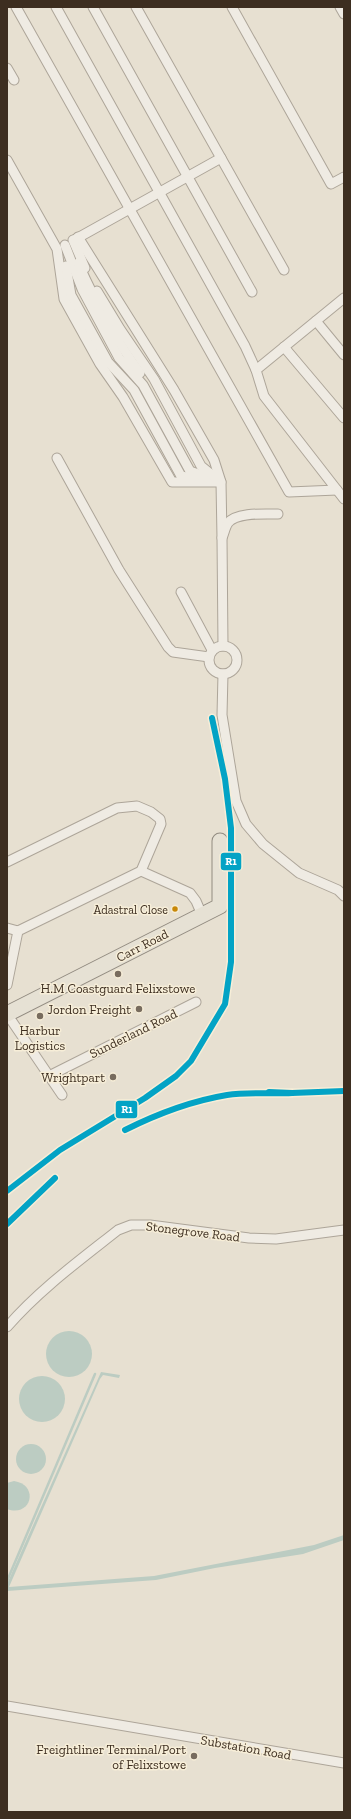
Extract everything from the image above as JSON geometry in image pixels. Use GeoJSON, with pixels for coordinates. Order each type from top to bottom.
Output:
{"type":"FeatureCollection","features":[{"type":"Feature","properties":{"kind":"main road","name":"Carr Road"},"geometry":{"type":"LineString","coordinates":[[7,1014],[220,906],[220,840]]}},
{"type":"Feature","properties":{"kind":"street"},"geometry":{"type":"LineString","coordinates":[[16,7],[289,492],[337,490]]}},
{"type":"Feature","properties":{"kind":"street"},"geometry":{"type":"LineString","coordinates":[[56,7],[245,346],[256,370],[264,396],[344,499]]}},
{"type":"Feature","properties":{"kind":"street"},"geometry":{"type":"LineString","coordinates":[[93,7],[252,292]]}},
{"type":"Feature","properties":{"kind":"street"},"geometry":{"type":"LineString","coordinates":[[136,7],[284,270]]}},
{"type":"Feature","properties":{"kind":"street"},"geometry":{"type":"LineString","coordinates":[[232,7],[331,184],[344,177]]}},
{"type":"Feature","properties":{"kind":"street"},"geometry":{"type":"LineString","coordinates":[[340,7],[344,14]]}},
{"type":"Feature","properties":{"kind":"street"},"geometry":{"type":"LineString","coordinates":[[7,68],[14,80]]}},
{"type":"Feature","properties":{"kind":"street"},"geometry":{"type":"LineString","coordinates":[[67,244],[220,158]]}},
{"type":"Feature","properties":{"kind":"street"},"geometry":{"type":"LineString","coordinates":[[7,160],[174,390],[214,460],[221,482],[223,646]]}},
{"type":"Feature","properties":{"kind":"street"},"geometry":{"type":"LineString","coordinates":[[67,244],[120,329],[154,379],[201,466],[221,482]]}},
{"type":"Feature","properties":{"kind":"street"},"geometry":{"type":"LineString","coordinates":[[67,244],[82,289],[119,358],[143,385],[190,471],[221,482]]}},
{"type":"Feature","properties":{"kind":"street"},"geometry":{"type":"LineString","coordinates":[[67,244],[64,299],[100,364],[123,397],[172,482],[221,482]]}},
{"type":"Feature","properties":{"kind":"street"},"geometry":{"type":"LineString","coordinates":[[256,370],[344,298]]}},
{"type":"Feature","properties":{"kind":"street"},"geometry":{"type":"LineString","coordinates":[[316,321],[344,355]]}},
{"type":"Feature","properties":{"kind":"street"},"geometry":{"type":"LineString","coordinates":[[284,347],[344,418]]}},
{"type":"Feature","properties":{"kind":"street"},"geometry":{"type":"LineString","coordinates":[[57,458],[119,570],[168,647],[173,652],[210,654]]}},
{"type":"Feature","properties":{"kind":"street"},"geometry":{"type":"LineString","coordinates":[[222,538],[228,523],[235,517],[242,515],[278,514]]}},
{"type":"Feature","properties":{"kind":"street"},"geometry":{"type":"LineString","coordinates":[[181,592],[210,654],[210,666],[213,670],[222,674],[232,670],[237,662],[235,652],[232,649],[223,646],[216,647],[210,654]]}},
{"type":"Feature","properties":{"kind":"street"},"geometry":{"type":"LineString","coordinates":[[222,674],[222,715],[233,786],[236,801],[246,824],[263,844],[299,873],[338,890],[344,896]]}},
{"type":"Feature","properties":{"kind":"street"},"geometry":{"type":"LineString","coordinates":[[7,862],[117,808],[137,806],[151,812],[160,819],[161,824],[141,871],[18,931],[7,928]]}},
{"type":"Feature","properties":{"kind":"street"},"geometry":{"type":"LineString","coordinates":[[141,871],[190,893],[196,901],[202,915]]}},
{"type":"Feature","properties":{"kind":"street"},"geometry":{"type":"LineString","coordinates":[[7,985],[18,931]]}},
{"type":"Feature","properties":{"kind":"street","name":"Sunderland Road"},"geometry":{"type":"LineString","coordinates":[[49,1076],[196,1002]]}},
{"type":"Feature","properties":{"kind":"street"},"geometry":{"type":"LineString","coordinates":[[7,1014],[62,1095]]}},
{"type":"Feature","properties":{"kind":"street","name":"Stonegrove Road"},"geometry":{"type":"LineString","coordinates":[[7,1327],[22,1310],[52,1282],[118,1230],[131,1225],[150,1225],[250,1238],[276,1239],[344,1230]]}},
{"type":"Feature","properties":{"kind":"street","name":"Substation Road"},"geometry":{"type":"LineString","coordinates":[[7,1706],[344,1763]]}},
{"type":"Feature","properties":{"kind":"shaded area"},"geometry":{"type":"Polygon","coordinates":[[[65,1331],[73,1331],[82,1335],[88,1341],[92,1354],[88,1367],[82,1373],[73,1377],[65,1377],[56,1373],[50,1367],[46,1358],[46,1350],[50,1341],[56,1335],[65,1331]]]}},
{"type":"Feature","properties":{"kind":"shaded area"},"geometry":{"type":"Polygon","coordinates":[[[101,1372],[120,1375],[119,1378],[103,1375],[100,1379],[9,1587],[154,1576],[314,1545],[344,1535],[344,1540],[303,1554],[215,1568],[156,1580],[7,1591],[7,1584],[101,1372]]]}},
{"type":"Feature","properties":{"kind":"shaded area"},"geometry":{"type":"Polygon","coordinates":[[[42,1376],[55,1380],[61,1386],[65,1399],[61,1412],[55,1418],[42,1422],[29,1418],[23,1412],[19,1399],[23,1386],[29,1380],[42,1376]]]}},
{"type":"Feature","properties":{"kind":"shaded area"},"geometry":{"type":"Polygon","coordinates":[[[31,1444],[42,1448],[46,1459],[42,1470],[31,1474],[20,1470],[16,1459],[20,1448],[31,1444]]]}},
{"type":"Feature","properties":{"kind":"shaded area"},"geometry":{"type":"Polygon","coordinates":[[[14,1481],[27,1488],[30,1494],[27,1505],[22,1509],[15,1511],[7,1509],[7,1483],[14,1481]]]}},
{"type":"Feature","properties":{"kind":"waterway"},"geometry":{"type":"LineString","coordinates":[[7,1581],[95,1374]]}},
{"type":"Feature","properties":{"kind":"transit line","name":"R1"},"geometry":{"type":"LineString","coordinates":[[7,1191],[60,1150],[145,1098],[176,1076],[191,1061],[225,1004],[231,962],[231,828],[225,779],[212,718]]}},
{"type":"Feature","properties":{"kind":"transit line","name":"R1"},"geometry":{"type":"LineString","coordinates":[[269,1092],[292,1093],[344,1091]]}},
{"type":"Feature","properties":{"kind":"transit line","name":"R1"},"geometry":{"type":"LineString","coordinates":[[125,1130],[174,1109],[227,1095],[292,1093]]}},
{"type":"Feature","properties":{"kind":"transit line","name":"R1"},"geometry":{"type":"LineString","coordinates":[[7,1224],[55,1178]]}},
{"type":"Feature","properties":{"kind":"place","name":"Adastral Close"},"geometry":{"type":"Point","coordinates":[175,909]}},
{"type":"Feature","properties":{"kind":"place","name":"H.M Coastguard Felixstowe"},"geometry":{"type":"Point","coordinates":[118,974]}},
{"type":"Feature","properties":{"kind":"place","name":"Jordon Freight"},"geometry":{"type":"Point","coordinates":[139,1009]}},
{"type":"Feature","properties":{"kind":"place","name":"Harbur Logistics"},"geometry":{"type":"Point","coordinates":[40,1016]}},
{"type":"Feature","properties":{"kind":"place","name":"Wrightpart"},"geometry":{"type":"Point","coordinates":[113,1077]}},
{"type":"Feature","properties":{"kind":"place","name":"Freightliner Terminal/Port of Felixstowe"},"geometry":{"type":"Point","coordinates":[194,1756]}}]}
